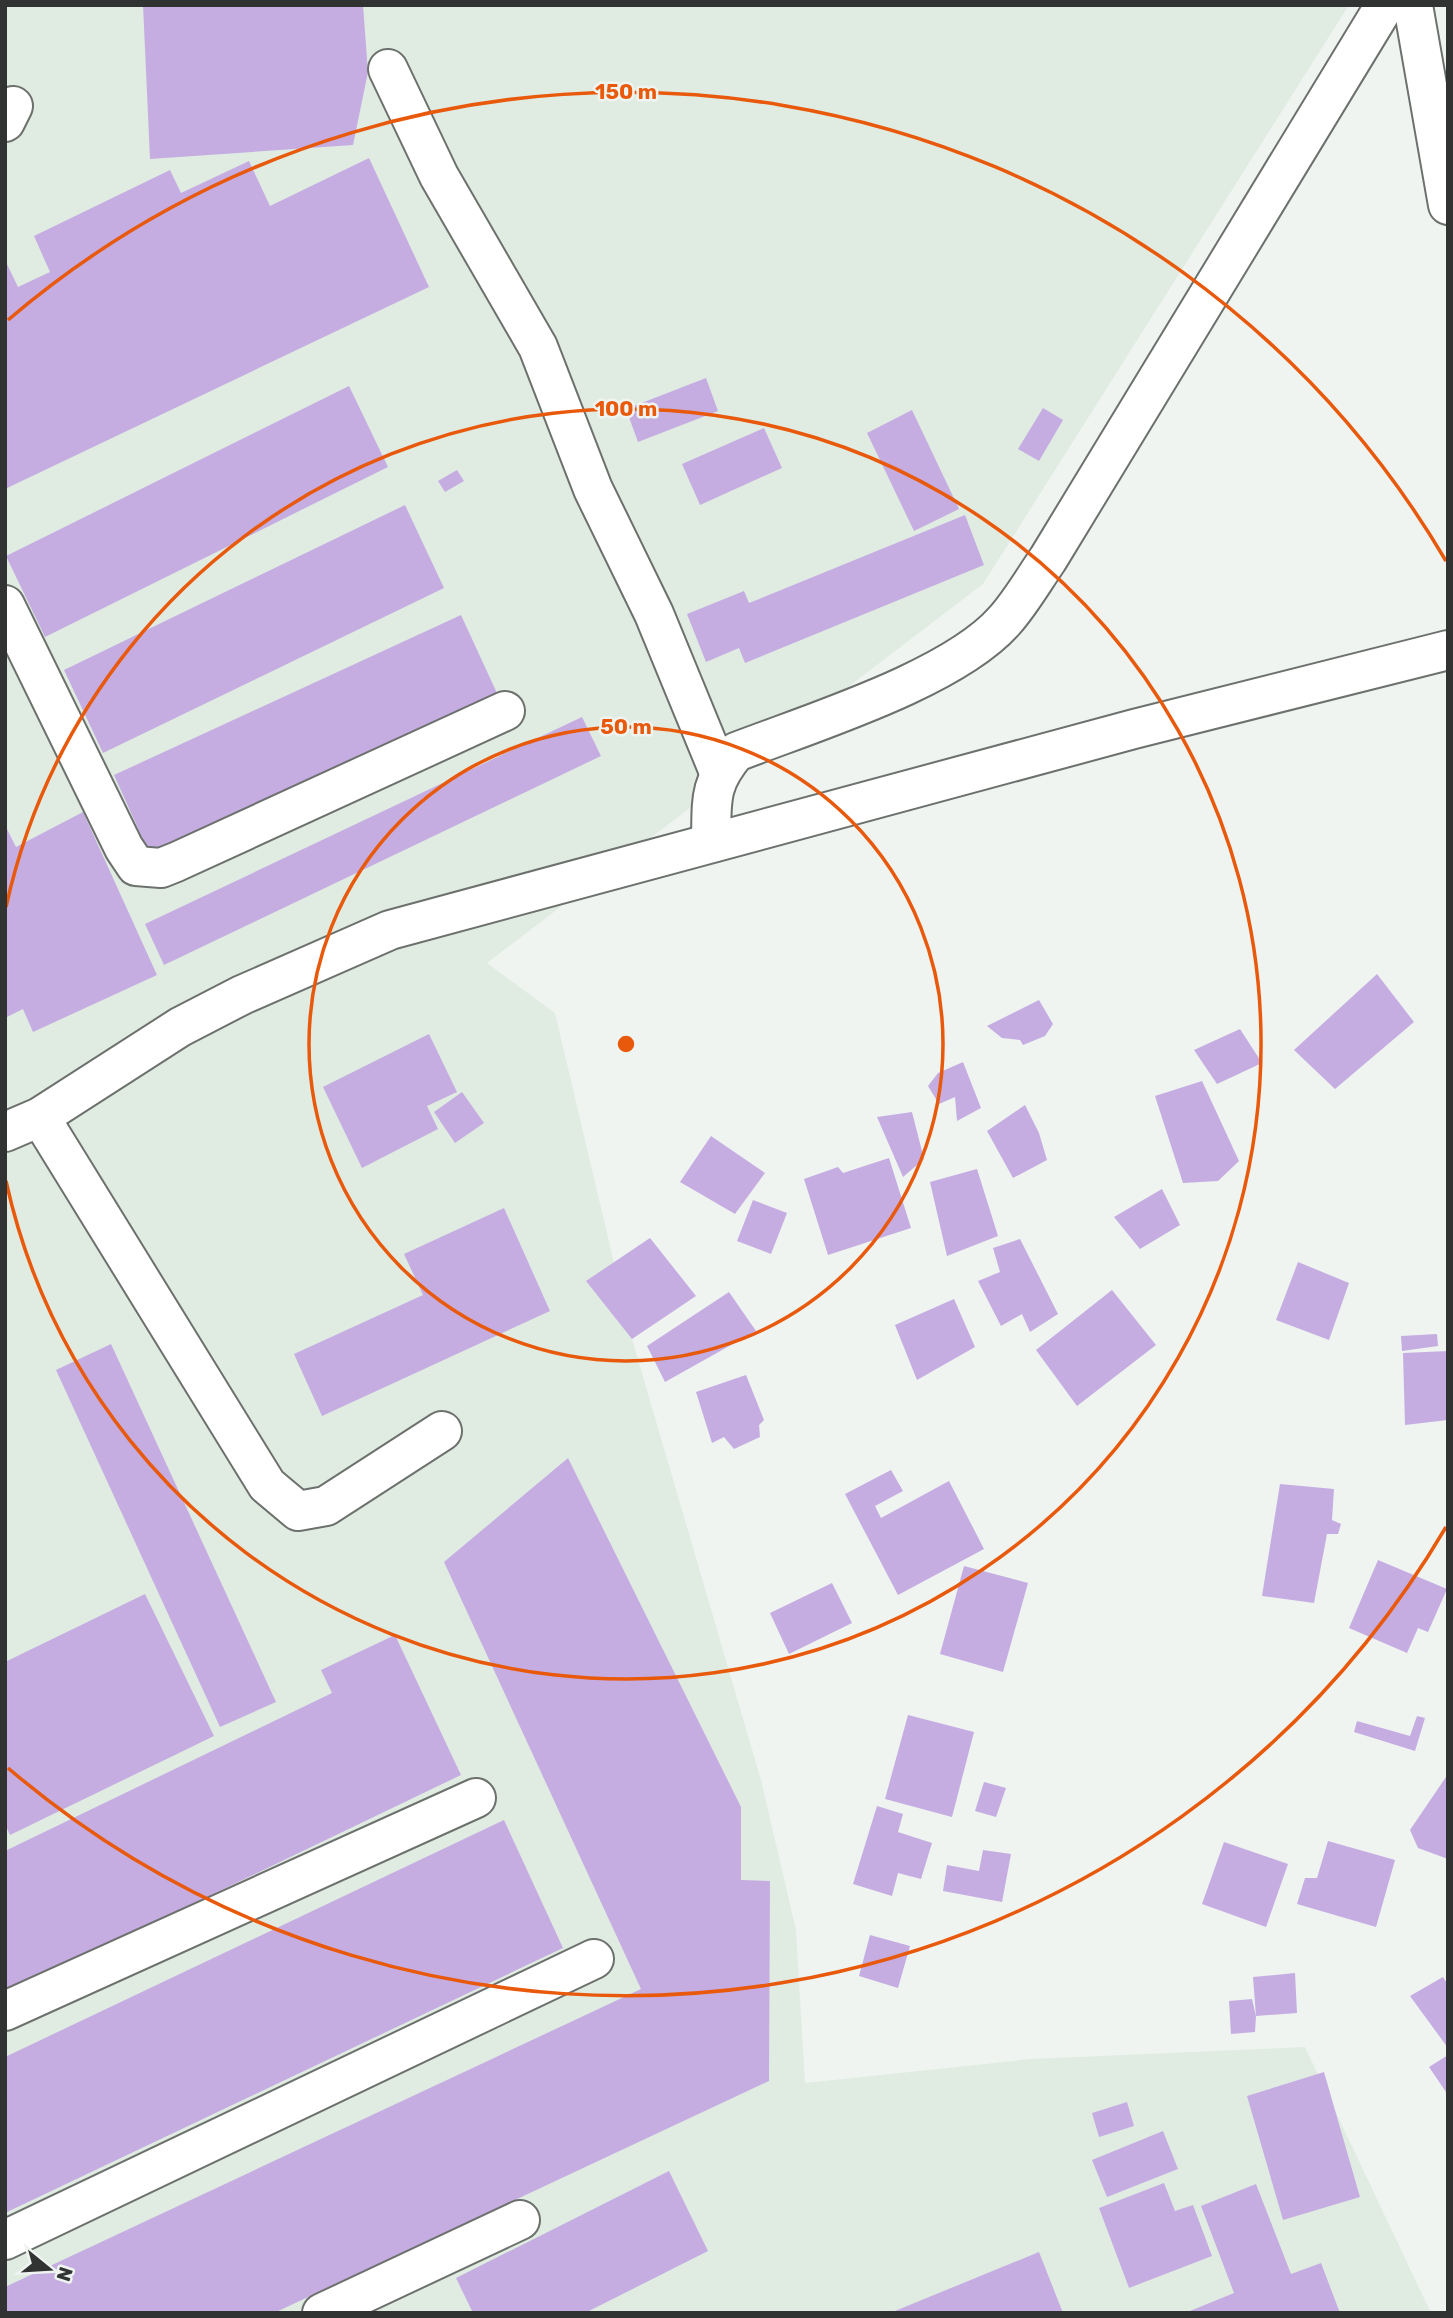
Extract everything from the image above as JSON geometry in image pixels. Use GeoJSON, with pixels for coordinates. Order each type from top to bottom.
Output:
{"type":"FeatureCollection","features":[{"type":"Feature","properties":{"kind":"street"},"geometry":{"type":"LineString","coordinates":[[711,842],[713,793],[719,772],[736,752],[905,685],[957,659],[1004,621],[1048,558],[1385,5]]}},
{"type":"Feature","properties":{"kind":"street"},"geometry":{"type":"LineString","coordinates":[[1413,5],[1448,205]]}},
{"type":"Feature","properties":{"kind":"street"},"geometry":{"type":"LineString","coordinates":[[388,69],[439,176],[538,347],[593,489],[654,614],[719,772]]}},
{"type":"Feature","properties":{"kind":"street"},"geometry":{"type":"LineString","coordinates":[[5,605],[124,848],[136,866],[149,868],[176,862],[505,711]]}},
{"type":"Feature","properties":{"kind":"street"},"geometry":{"type":"LineString","coordinates":[[5,1132],[40,1117],[180,1027],[243,995],[390,930],[1134,729],[1448,650]]}},
{"type":"Feature","properties":{"kind":"street"},"geometry":{"type":"LineString","coordinates":[[40,1117],[267,1485],[299,1511],[326,1506],[442,1431]]}},
{"type":"Feature","properties":{"kind":"street"},"geometry":{"type":"LineString","coordinates":[[5,2011],[476,1798]]}},
{"type":"Feature","properties":{"kind":"street"},"geometry":{"type":"LineString","coordinates":[[5,2240],[594,1959]]}},
{"type":"Feature","properties":{"kind":"street"},"geometry":{"type":"LineString","coordinates":[[322,2313],[520,2220]]}},
{"type":"Feature","properties":{"kind":"shaded area"},"geometry":{"type":"Polygon","coordinates":[[[5,5],[1349,5],[983,584],[487,963],[555,1013],[632,1339],[761,1780],[796,1930],[805,2083],[1031,2059],[1305,2047],[1431,2313],[5,2313],[5,5]]]}},
{"type":"Feature","properties":{"kind":"building"},"geometry":{"type":"Polygon","coordinates":[[[143,5],[363,5],[368,72],[353,145],[150,159],[143,5]]]}},
{"type":"Feature","properties":{"kind":"building"},"geometry":{"type":"Polygon","coordinates":[[[369,158],[429,287],[5,489],[5,260],[18,287],[50,272],[34,236],[170,170],[181,193],[249,161],[270,206],[369,158]]]}},
{"type":"Feature","properties":{"kind":"building"},"geometry":{"type":"Polygon","coordinates":[[[706,378],[718,411],[638,442],[626,409],[706,378]]]}},
{"type":"Feature","properties":{"kind":"building"},"geometry":{"type":"Polygon","coordinates":[[[349,386],[388,467],[45,637],[6,556],[349,386]]]}},
{"type":"Feature","properties":{"kind":"building"},"geometry":{"type":"Polygon","coordinates":[[[1043,408],[1063,420],[1039,461],[1018,449],[1043,408]]]}},
{"type":"Feature","properties":{"kind":"building"},"geometry":{"type":"Polygon","coordinates":[[[912,410],[959,509],[914,531],[867,433],[912,410]]]}},
{"type":"Feature","properties":{"kind":"building"},"geometry":{"type":"Polygon","coordinates":[[[764,428],[782,468],[700,505],[682,464],[764,428]]]}},
{"type":"Feature","properties":{"kind":"building"},"geometry":{"type":"Polygon","coordinates":[[[457,470],[464,481],[445,492],[438,481],[457,470]]]}},
{"type":"Feature","properties":{"kind":"building"},"geometry":{"type":"Polygon","coordinates":[[[405,505],[444,588],[103,753],[64,670],[405,505]]]}},
{"type":"Feature","properties":{"kind":"building"},"geometry":{"type":"Polygon","coordinates":[[[965,515],[984,565],[745,663],[739,648],[706,662],[687,614],[744,591],[749,603],[965,515]]]}},
{"type":"Feature","properties":{"kind":"building"},"geometry":{"type":"Polygon","coordinates":[[[461,615],[502,704],[154,864],[114,775],[461,615]]]}},
{"type":"Feature","properties":{"kind":"building"},"geometry":{"type":"Polygon","coordinates":[[[582,717],[601,756],[164,965],[145,924],[582,717]]]}},
{"type":"Feature","properties":{"kind":"building"},"geometry":{"type":"Polygon","coordinates":[[[83,812],[157,975],[33,1032],[23,1009],[5,1018],[5,825],[16,847],[83,812]]]}},
{"type":"Feature","properties":{"kind":"building"},"geometry":{"type":"Polygon","coordinates":[[[1377,974],[1414,1022],[1335,1089],[1294,1050],[1377,974]]]}},
{"type":"Feature","properties":{"kind":"building"},"geometry":{"type":"Polygon","coordinates":[[[1039,1000],[1053,1024],[1045,1036],[1023,1045],[1020,1040],[1002,1038],[987,1026],[1039,1000]]]}},
{"type":"Feature","properties":{"kind":"building"},"geometry":{"type":"Polygon","coordinates":[[[1240,1029],[1262,1063],[1217,1084],[1194,1050],[1240,1029]]]}},
{"type":"Feature","properties":{"kind":"building"},"geometry":{"type":"Polygon","coordinates":[[[429,1034],[457,1092],[427,1106],[438,1129],[362,1168],[323,1087],[429,1034]]]}},
{"type":"Feature","properties":{"kind":"building"},"geometry":{"type":"Polygon","coordinates":[[[963,1062],[981,1108],[957,1121],[955,1097],[939,1104],[928,1086],[938,1073],[963,1062]]]}},
{"type":"Feature","properties":{"kind":"building"},"geometry":{"type":"Polygon","coordinates":[[[1202,1081],[1239,1161],[1218,1181],[1183,1183],[1155,1096],[1202,1081]]]}},
{"type":"Feature","properties":{"kind":"building"},"geometry":{"type":"Polygon","coordinates":[[[462,1092],[484,1123],[455,1143],[434,1112],[462,1092]]]}},
{"type":"Feature","properties":{"kind":"building"},"geometry":{"type":"Polygon","coordinates":[[[1025,1105],[1039,1133],[1047,1160],[1013,1178],[987,1131],[1025,1105]]]}},
{"type":"Feature","properties":{"kind":"building"},"geometry":{"type":"Polygon","coordinates":[[[912,1112],[924,1159],[903,1177],[877,1117],[912,1112]]]}},
{"type":"Feature","properties":{"kind":"building"},"geometry":{"type":"Polygon","coordinates":[[[711,1136],[765,1173],[735,1214],[680,1182],[711,1136]]]}},
{"type":"Feature","properties":{"kind":"building"},"geometry":{"type":"Polygon","coordinates":[[[889,1158],[911,1228],[828,1255],[804,1179],[838,1167],[843,1173],[889,1158]]]}},
{"type":"Feature","properties":{"kind":"building"},"geometry":{"type":"Polygon","coordinates":[[[977,1169],[998,1236],[947,1256],[930,1182],[977,1169]]]}},
{"type":"Feature","properties":{"kind":"building"},"geometry":{"type":"Polygon","coordinates":[[[1162,1189],[1180,1225],[1140,1249],[1114,1217],[1162,1189]]]}},
{"type":"Feature","properties":{"kind":"building"},"geometry":{"type":"Polygon","coordinates":[[[753,1200],[787,1213],[771,1254],[737,1241],[753,1200]]]}},
{"type":"Feature","properties":{"kind":"building"},"geometry":{"type":"Polygon","coordinates":[[[504,1208],[550,1311],[322,1416],[294,1354],[423,1295],[404,1254],[504,1208]]]}},
{"type":"Feature","properties":{"kind":"building"},"geometry":{"type":"Polygon","coordinates":[[[650,1238],[696,1296],[632,1339],[586,1281],[650,1238]]]}},
{"type":"Feature","properties":{"kind":"building"},"geometry":{"type":"Polygon","coordinates":[[[1020,1239],[1058,1314],[1030,1332],[1022,1314],[1001,1326],[978,1281],[1000,1272],[993,1248],[1020,1239]]]}},
{"type":"Feature","properties":{"kind":"building"},"geometry":{"type":"Polygon","coordinates":[[[1298,1262],[1349,1283],[1329,1340],[1276,1320],[1298,1262]]]}},
{"type":"Feature","properties":{"kind":"building"},"geometry":{"type":"Polygon","coordinates":[[[1112,1290],[1156,1345],[1077,1406],[1036,1350],[1112,1290]]]}},
{"type":"Feature","properties":{"kind":"building"},"geometry":{"type":"Polygon","coordinates":[[[729,1292],[756,1331],[665,1382],[647,1346],[729,1292]]]}},
{"type":"Feature","properties":{"kind":"building"},"geometry":{"type":"Polygon","coordinates":[[[954,1299],[975,1347],[917,1380],[895,1325],[954,1299]]]}},
{"type":"Feature","properties":{"kind":"building"},"geometry":{"type":"Polygon","coordinates":[[[1437,1334],[1438,1346],[1402,1351],[1401,1336],[1437,1334]]]}},
{"type":"Feature","properties":{"kind":"building"},"geometry":{"type":"Polygon","coordinates":[[[111,1344],[276,1702],[220,1727],[56,1370],[111,1344]]]}},
{"type":"Feature","properties":{"kind":"building"},"geometry":{"type":"Polygon","coordinates":[[[1448,1351],[1448,1420],[1405,1425],[1403,1353],[1448,1351]]]}},
{"type":"Feature","properties":{"kind":"building"},"geometry":{"type":"Polygon","coordinates":[[[746,1375],[764,1420],[759,1425],[760,1437],[734,1449],[724,1437],[712,1443],[696,1392],[746,1375]]]}},
{"type":"Feature","properties":{"kind":"building"},"geometry":{"type":"Polygon","coordinates":[[[568,1458],[741,1807],[741,1880],[770,1881],[769,2081],[274,2313],[5,2313],[5,2287],[641,1989],[444,1562],[568,1458]]]}},
{"type":"Feature","properties":{"kind":"building"},"geometry":{"type":"Polygon","coordinates":[[[891,1470],[903,1491],[875,1506],[881,1518],[949,1481],[984,1549],[898,1595],[845,1494],[891,1470]]]}},
{"type":"Feature","properties":{"kind":"building"},"geometry":{"type":"Polygon","coordinates":[[[1280,1484],[1334,1489],[1332,1520],[1341,1524],[1338,1534],[1327,1534],[1314,1603],[1262,1596],[1280,1484]]]}},
{"type":"Feature","properties":{"kind":"building"},"geometry":{"type":"Polygon","coordinates":[[[1378,1560],[1447,1589],[1428,1632],[1418,1628],[1407,1653],[1349,1628],[1378,1560]]]}},
{"type":"Feature","properties":{"kind":"building"},"geometry":{"type":"Polygon","coordinates":[[[964,1566],[1028,1583],[1003,1672],[940,1654],[964,1566]]]}},
{"type":"Feature","properties":{"kind":"building"},"geometry":{"type":"Polygon","coordinates":[[[832,1583],[852,1623],[789,1654],[770,1613],[832,1583]]]}},
{"type":"Feature","properties":{"kind":"building"},"geometry":{"type":"Polygon","coordinates":[[[145,1594],[214,1736],[10,1835],[5,1824],[5,1662],[145,1594]]]}},
{"type":"Feature","properties":{"kind":"building"},"geometry":{"type":"Polygon","coordinates":[[[395,1635],[461,1775],[5,1994],[5,1851],[332,1693],[321,1670],[395,1635]]]}},
{"type":"Feature","properties":{"kind":"building"},"geometry":{"type":"Polygon","coordinates":[[[908,1715],[974,1732],[952,1817],[885,1799],[908,1715]]]}},
{"type":"Feature","properties":{"kind":"building"},"geometry":{"type":"Polygon","coordinates":[[[1417,1716],[1425,1718],[1415,1751],[1354,1732],[1357,1721],[1410,1736],[1417,1716]]]}},
{"type":"Feature","properties":{"kind":"building"},"geometry":{"type":"Polygon","coordinates":[[[1448,1774],[1448,1859],[1418,1848],[1410,1830],[1448,1774]]]}},
{"type":"Feature","properties":{"kind":"building"},"geometry":{"type":"Polygon","coordinates":[[[984,1782],[1006,1788],[996,1817],[975,1811],[984,1782]]]}},
{"type":"Feature","properties":{"kind":"building"},"geometry":{"type":"Polygon","coordinates":[[[877,1806],[903,1814],[898,1832],[932,1843],[921,1879],[898,1873],[892,1896],[853,1884],[877,1806]]]}},
{"type":"Feature","properties":{"kind":"building"},"geometry":{"type":"Polygon","coordinates":[[[504,1820],[563,1948],[5,2213],[5,2057],[504,1820]]]}},
{"type":"Feature","properties":{"kind":"building"},"geometry":{"type":"Polygon","coordinates":[[[1328,1841],[1395,1860],[1376,1927],[1297,1904],[1305,1878],[1317,1878],[1328,1841]]]}},
{"type":"Feature","properties":{"kind":"building"},"geometry":{"type":"Polygon","coordinates":[[[1224,1842],[1288,1864],[1266,1927],[1202,1904],[1224,1842]]]}},
{"type":"Feature","properties":{"kind":"building"},"geometry":{"type":"Polygon","coordinates":[[[983,1850],[1011,1854],[1002,1902],[943,1891],[947,1865],[979,1871],[983,1850]]]}},
{"type":"Feature","properties":{"kind":"building"},"geometry":{"type":"Polygon","coordinates":[[[870,1935],[910,1946],[898,1988],[859,1976],[870,1935]]]}},
{"type":"Feature","properties":{"kind":"building"},"geometry":{"type":"Polygon","coordinates":[[[1295,1973],[1297,2013],[1256,2016],[1253,1977],[1295,1973]]]}},
{"type":"Feature","properties":{"kind":"building"},"geometry":{"type":"Polygon","coordinates":[[[1443,1977],[1448,1985],[1448,2048],[1410,1996],[1443,1977]]]}},
{"type":"Feature","properties":{"kind":"building"},"geometry":{"type":"Polygon","coordinates":[[[1252,1999],[1256,2016],[1255,2032],[1231,2034],[1229,2001],[1252,1999]]]}},
{"type":"Feature","properties":{"kind":"building"},"geometry":{"type":"Polygon","coordinates":[[[1448,2055],[1448,2095],[1429,2067],[1448,2055]]]}},
{"type":"Feature","properties":{"kind":"building"},"geometry":{"type":"Polygon","coordinates":[[[1324,2072],[1360,2197],[1283,2220],[1247,2096],[1324,2072]]]}},
{"type":"Feature","properties":{"kind":"building"},"geometry":{"type":"Polygon","coordinates":[[[1127,2102],[1134,2126],[1099,2137],[1092,2113],[1127,2102]]]}},
{"type":"Feature","properties":{"kind":"building"},"geometry":{"type":"Polygon","coordinates":[[[1163,2131],[1178,2169],[1107,2197],[1092,2160],[1163,2131]]]}},
{"type":"Feature","properties":{"kind":"building"},"geometry":{"type":"Polygon","coordinates":[[[669,2171],[708,2251],[585,2313],[473,2313],[456,2278],[669,2171]]]}},
{"type":"Feature","properties":{"kind":"building"},"geometry":{"type":"Polygon","coordinates":[[[1164,2183],[1175,2211],[1193,2205],[1212,2256],[1129,2288],[1099,2208],[1164,2183]]]}},
{"type":"Feature","properties":{"kind":"building"},"geometry":{"type":"Polygon","coordinates":[[[1256,2184],[1291,2274],[1321,2263],[1340,2313],[1185,2313],[1234,2293],[1201,2206],[1256,2184]]]}},
{"type":"Feature","properties":{"kind":"building"},"geometry":{"type":"Polygon","coordinates":[[[1039,2252],[1063,2313],[890,2313],[1039,2252]]]}}]}
